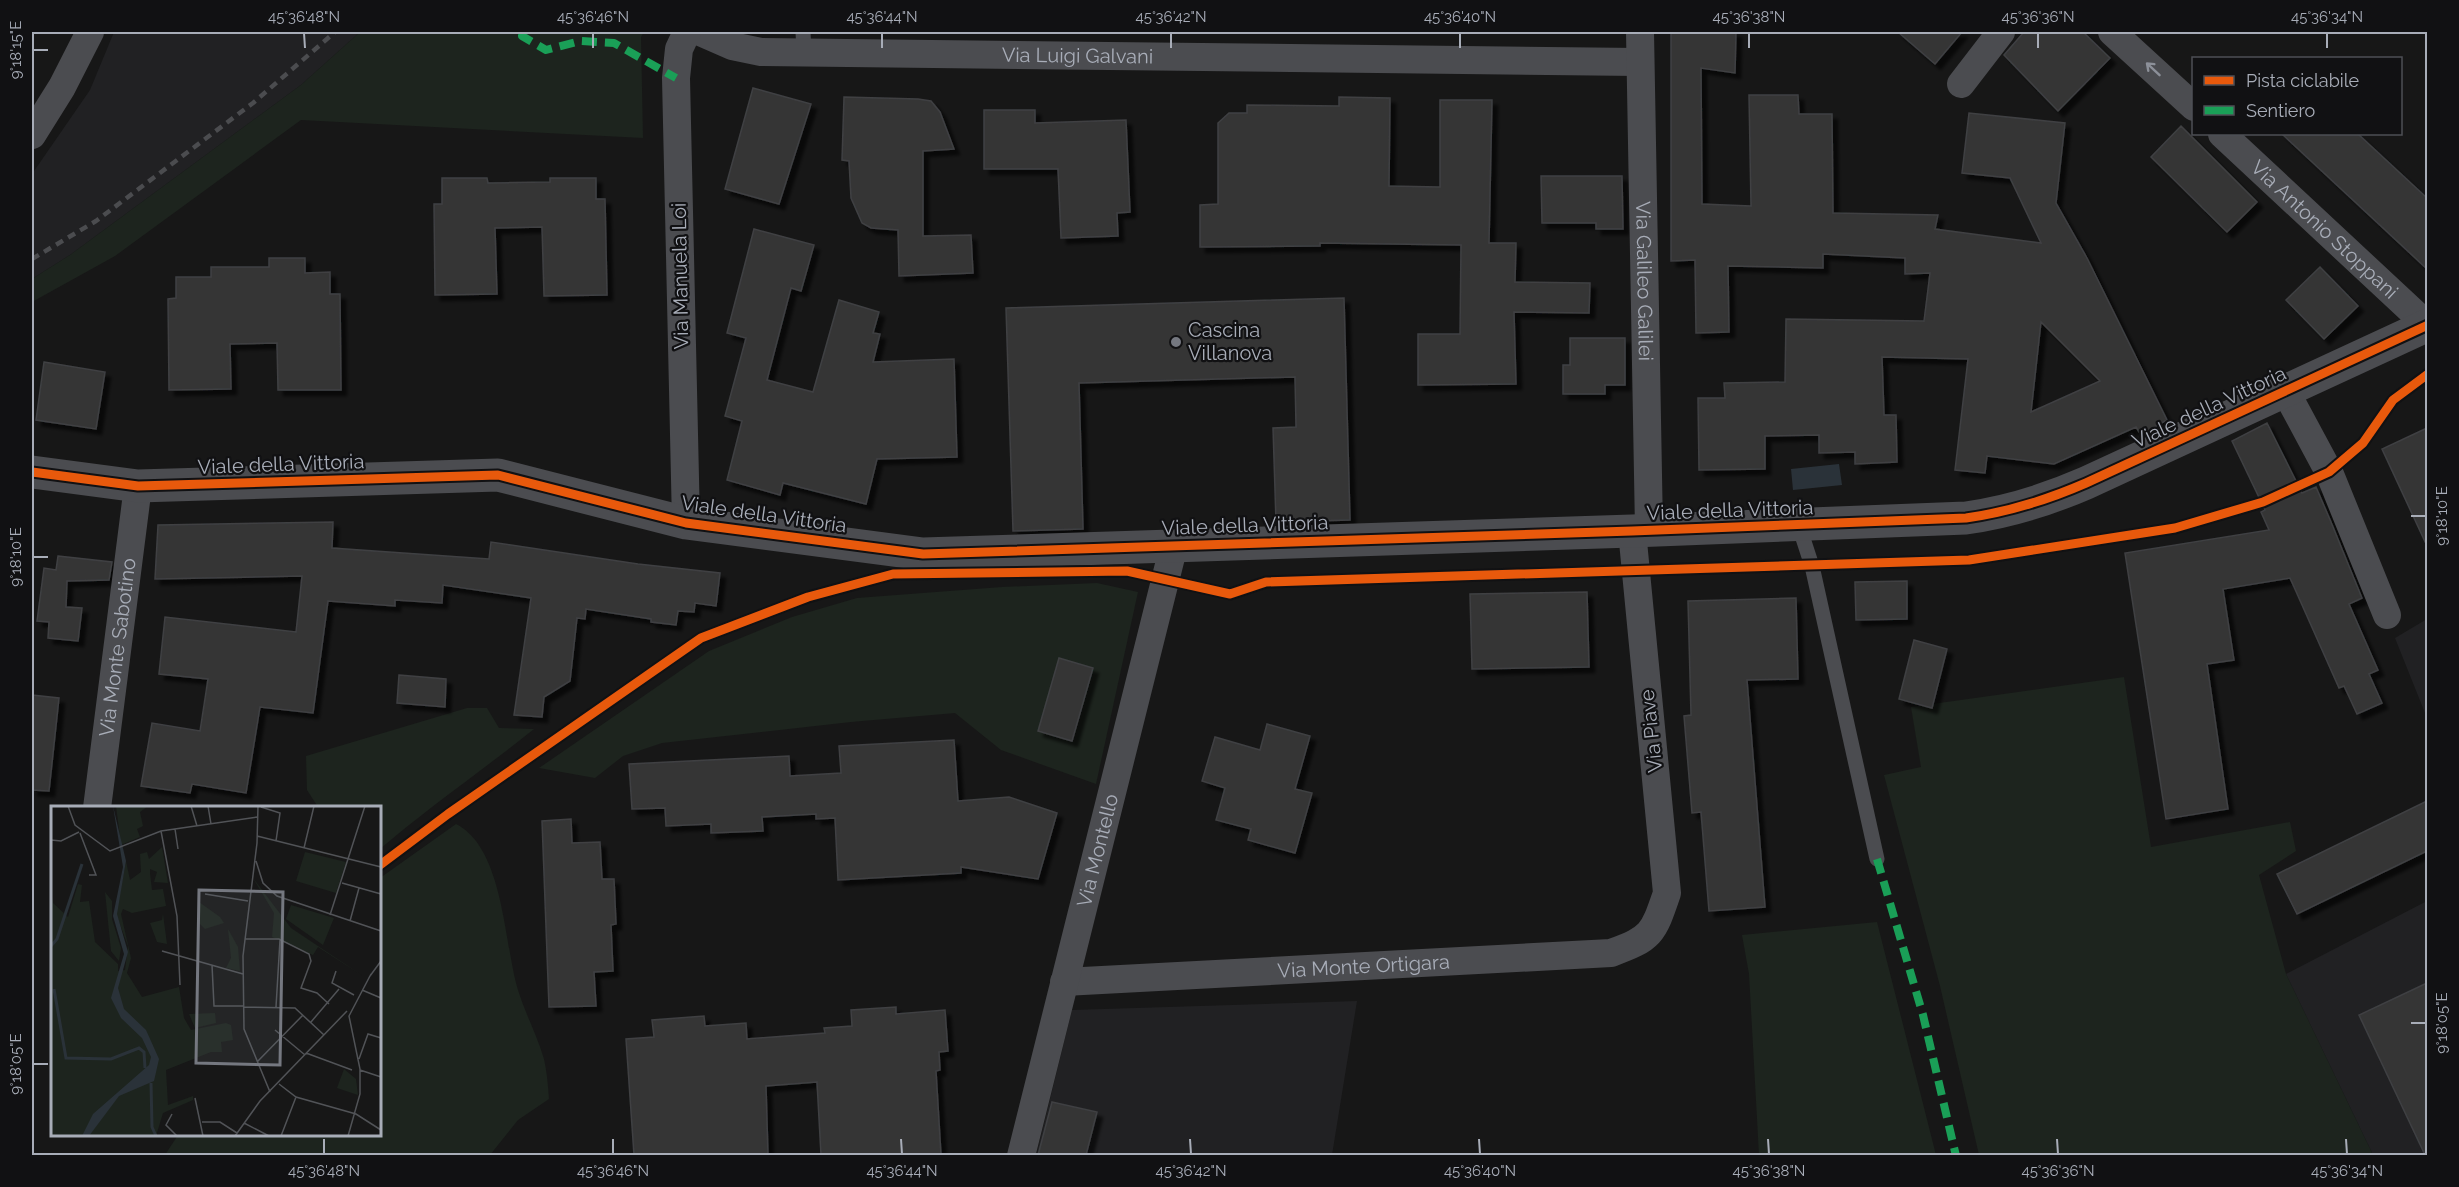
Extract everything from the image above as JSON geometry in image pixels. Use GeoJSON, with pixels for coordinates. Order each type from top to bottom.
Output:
{"type":"FeatureCollection","features":[{"type":"Feature","properties":{"kind":"street"},"geometry":{"type":"LineString","coordinates":[[32,135],[62,87],[90,32]]}},
{"type":"Feature","properties":{"kind":"street","name":"Via Manuela Loi"},"geometry":{"type":"LineString","coordinates":[[686,523],[676,78],[679,49],[687,32]]}},
{"type":"Feature","properties":{"kind":"street","name":"Via Luigi Galvani"},"geometry":{"type":"LineString","coordinates":[[700,32],[732,46],[761,52],[803,42],[1639,62]]}},
{"type":"Feature","properties":{"kind":"street","name":"Via Galileo Galilei"},"geometry":{"type":"LineString","coordinates":[[1640,32],[1641,531]]}},
{"type":"Feature","properties":{"kind":"street"},"geometry":{"type":"LineString","coordinates":[[1961,84],[2001,32]]}},
{"type":"Feature","properties":{"kind":"street"},"geometry":{"type":"LineString","coordinates":[[2112,32],[2192,106]]}},
{"type":"Feature","properties":{"kind":"street","name":"Via Antonio Stoppani"},"geometry":{"type":"LineString","coordinates":[[2223,135],[2427,325]]}},
{"type":"Feature","properties":{"kind":"street","name":"Viale della Vittoria"},"geometry":{"type":"LineString","coordinates":[[32,472],[138,486],[498,475],[686,523],[923,554],[1799,526],[1966,518],[1999,513],[2042,502],[2286,392],[2427,325]]}},
{"type":"Feature","properties":{"kind":"street"},"geometry":{"type":"LineString","coordinates":[[2286,392],[2329,472],[2387,615]]}},
{"type":"Feature","properties":{"kind":"street","name":"Via Monte Sabotino"},"geometry":{"type":"LineString","coordinates":[[97,806],[138,486]]}},
{"type":"Feature","properties":{"kind":"street","name":"Via Piave"},"geometry":{"type":"LineString","coordinates":[[1641,531],[1667,893],[1655,929]]}},
{"type":"Feature","properties":{"kind":"street","name":"Via Montello"},"geometry":{"type":"LineString","coordinates":[[1021,1155],[1174,545]]}},
{"type":"Feature","properties":{"kind":"street","name":"Via Monte Ortigara"},"geometry":{"type":"LineString","coordinates":[[1064,982],[1611,953],[1640,942],[1655,929]]}},
{"type":"Feature","properties":{"kind":"lane"},"geometry":{"type":"LineString","coordinates":[[1799,526],[1812,566],[1877,859]]}},
{"type":"Feature","properties":{"kind":"shaded area"},"geometry":{"type":"Polygon","coordinates":[[[114,32],[360,32],[301,85],[70,255],[32,279],[32,174],[90,90],[114,32]]]}},
{"type":"Feature","properties":{"kind":"shaded area"},"geometry":{"type":"Polygon","coordinates":[[[360,32],[644,32],[641,37],[643,138],[301,120],[115,256],[32,302],[32,279],[70,255],[301,85],[360,32]]]}},
{"type":"Feature","properties":{"kind":"shaded area"},"geometry":{"type":"Polygon","coordinates":[[[1839,464],[1842,485],[1793,490],[1791,469],[1839,464]]]}},
{"type":"Feature","properties":{"kind":"shaded area"},"geometry":{"type":"Polygon","coordinates":[[[1097,583],[1138,592],[1096,784],[1001,750],[955,713],[662,743],[623,756],[595,778],[539,768],[709,651],[792,617],[857,598],[1002,587],[1097,583]]]}},
{"type":"Feature","properties":{"kind":"shaded area"},"geometry":{"type":"Polygon","coordinates":[[[2427,619],[2427,718],[2395,638],[2427,619]]]}},
{"type":"Feature","properties":{"kind":"shaded area"},"geometry":{"type":"Polygon","coordinates":[[[2124,677],[2151,847],[2290,822],[2296,851],[2259,875],[2286,974],[2373,1155],[1979,1155],[1940,986],[1884,775],[1921,767],[1911,707],[2124,677]]]}},
{"type":"Feature","properties":{"kind":"shaded area"},"geometry":{"type":"Polygon","coordinates":[[[467,708],[487,708],[499,728],[534,729],[381,848],[381,806],[317,806],[307,790],[306,756],[467,708]]]}},
{"type":"Feature","properties":{"kind":"shaded area"},"geometry":{"type":"Polygon","coordinates":[[[456,824],[472,836],[484,854],[493,875],[518,990],[544,1059],[549,1099],[518,1120],[490,1155],[165,1155],[177,1136],[381,1136],[381,877],[456,824]]]}},
{"type":"Feature","properties":{"kind":"shaded area"},"geometry":{"type":"Polygon","coordinates":[[[2427,901],[2427,1155],[2373,1155],[2286,974],[2427,901]]]}},
{"type":"Feature","properties":{"kind":"shaded area"},"geometry":{"type":"Polygon","coordinates":[[[1877,922],[1936,1155],[1759,1155],[1749,974],[1742,935],[1877,922]]]}},
{"type":"Feature","properties":{"kind":"shaded area"},"geometry":{"type":"Polygon","coordinates":[[[1357,1001],[1332,1155],[1036,1156],[1072,1010],[1357,1001]]]}},
{"type":"Feature","properties":{"kind":"building"},"geometry":{"type":"Polygon","coordinates":[[[1671,32],[1736,32],[1735,73],[1701,68],[1702,204],[1751,206],[1749,95],[1798,95],[1799,114],[1832,114],[1833,213],[1938,215],[1935,229],[2041,243],[2010,178],[1962,173],[1969,113],[2065,123],[2056,203],[2087,258],[2167,420],[2141,435],[2136,427],[2054,464],[1987,456],[1985,473],[1955,470],[1968,359],[1882,357],[1884,415],[1896,415],[1897,462],[1855,464],[1855,452],[1819,453],[1819,435],[1765,436],[1765,469],[1699,470],[1698,398],[1725,398],[1724,383],[1785,382],[1786,319],[1924,321],[1930,273],[1905,274],[1905,258],[1823,254],[1823,268],[1728,266],[1729,332],[1696,333],[1695,260],[1671,261],[1671,32]],[[2041,322],[2031,412],[2100,381],[2041,322]]]}},
{"type":"Feature","properties":{"kind":"building"},"geometry":{"type":"Polygon","coordinates":[[[1898,32],[1962,32],[1935,64],[1898,32]]]}},
{"type":"Feature","properties":{"kind":"building"},"geometry":{"type":"Polygon","coordinates":[[[2024,32],[2083,32],[2110,58],[2058,111],[2004,55],[2024,32]]]}},
{"type":"Feature","properties":{"kind":"building"},"geometry":{"type":"Polygon","coordinates":[[[753,88],[811,104],[779,204],[725,189],[753,88]]]}},
{"type":"Feature","properties":{"kind":"building"},"geometry":{"type":"Polygon","coordinates":[[[844,97],[931,101],[940,112],[954,149],[923,151],[923,236],[971,235],[973,273],[899,276],[898,230],[871,228],[862,223],[851,198],[849,161],[842,160],[844,97]]]}},
{"type":"Feature","properties":{"kind":"building"},"geometry":{"type":"Polygon","coordinates":[[[1339,97],[1390,98],[1389,186],[1440,187],[1440,100],[1492,100],[1489,243],[1516,243],[1515,282],[1590,283],[1589,313],[1514,312],[1516,384],[1418,385],[1418,334],[1460,334],[1461,245],[1320,243],[1320,246],[1200,247],[1200,205],[1218,204],[1218,123],[1229,113],[1247,113],[1247,105],[1339,106],[1339,97]]]}},
{"type":"Feature","properties":{"kind":"building"},"geometry":{"type":"Polygon","coordinates":[[[984,110],[1035,110],[1035,123],[1126,120],[1130,212],[1117,213],[1118,236],[1061,238],[1058,169],[984,169],[984,110]]]}},
{"type":"Feature","properties":{"kind":"building"},"geometry":{"type":"Polygon","coordinates":[[[2181,126],[2257,202],[2227,232],[2151,157],[2181,126]]]}},
{"type":"Feature","properties":{"kind":"building"},"geometry":{"type":"Polygon","coordinates":[[[2283,135],[2359,135],[2427,198],[2427,269],[2283,135]]]}},
{"type":"Feature","properties":{"kind":"building"},"geometry":{"type":"Polygon","coordinates":[[[1541,176],[1622,176],[1623,229],[1596,229],[1596,223],[1542,223],[1541,176]]]}},
{"type":"Feature","properties":{"kind":"building"},"geometry":{"type":"Polygon","coordinates":[[[442,178],[487,178],[488,183],[550,182],[550,178],[596,178],[596,199],[605,199],[607,295],[544,296],[542,227],[495,228],[497,294],[435,295],[434,204],[442,204],[442,178]]]}},
{"type":"Feature","properties":{"kind":"building"},"geometry":{"type":"Polygon","coordinates":[[[754,229],[814,245],[801,291],[791,288],[767,380],[813,392],[839,300],[879,312],[873,333],[880,334],[873,362],[954,359],[957,457],[877,459],[866,504],[783,483],[780,495],[727,480],[742,421],[725,416],[746,338],[727,333],[754,229]]]}},
{"type":"Feature","properties":{"kind":"building"},"geometry":{"type":"Polygon","coordinates":[[[269,258],[305,258],[305,273],[330,272],[330,294],[340,294],[341,390],[278,390],[277,343],[230,344],[231,389],[169,390],[168,299],[176,298],[176,277],[211,277],[211,267],[269,267],[269,258]]]}},
{"type":"Feature","properties":{"kind":"building"},"geometry":{"type":"Polygon","coordinates":[[[2320,267],[2358,306],[2324,339],[2286,300],[2320,267]]]}},
{"type":"Feature","properties":{"kind":"building"},"geometry":{"type":"Polygon","coordinates":[[[1344,298],[1350,520],[1276,522],[1273,428],[1296,427],[1295,377],[1079,383],[1083,529],[1013,531],[1006,308],[1344,298]]]}},
{"type":"Feature","properties":{"kind":"building"},"geometry":{"type":"Polygon","coordinates":[[[1570,338],[1625,338],[1625,385],[1605,385],[1605,394],[1563,394],[1563,365],[1570,365],[1570,338]]]}},
{"type":"Feature","properties":{"kind":"building"},"geometry":{"type":"Polygon","coordinates":[[[44,362],[105,372],[96,429],[36,420],[44,362]]]}},
{"type":"Feature","properties":{"kind":"building"},"geometry":{"type":"Polygon","coordinates":[[[2267,423],[2302,493],[2316,487],[2331,522],[2362,598],[2349,604],[2378,670],[2369,674],[2382,703],[2357,714],[2344,686],[2339,688],[2290,578],[2223,589],[2234,660],[2207,664],[2228,809],[2166,819],[2125,553],[2269,530],[2261,512],[2265,510],[2232,441],[2267,423]]]}},
{"type":"Feature","properties":{"kind":"building"},"geometry":{"type":"Polygon","coordinates":[[[2427,428],[2427,546],[2382,449],[2427,428]]]}},
{"type":"Feature","properties":{"kind":"building"},"geometry":{"type":"Polygon","coordinates":[[[333,522],[332,548],[489,559],[491,542],[638,564],[720,573],[716,606],[695,603],[694,612],[678,611],[676,625],[586,609],[585,619],[577,618],[570,681],[544,697],[542,717],[514,715],[531,598],[443,585],[442,603],[395,600],[395,606],[328,601],[313,713],[260,707],[246,793],[192,784],[190,793],[141,786],[152,723],[200,731],[208,679],[159,674],[165,617],[296,632],[302,576],[155,579],[158,525],[333,522]]]}},
{"type":"Feature","properties":{"kind":"building"},"geometry":{"type":"Polygon","coordinates":[[[58,556],[112,562],[109,580],[67,581],[66,607],[82,608],[78,641],[48,638],[49,622],[37,621],[44,568],[56,570],[58,556]]]}},
{"type":"Feature","properties":{"kind":"building"},"geometry":{"type":"Polygon","coordinates":[[[1907,581],[1907,619],[1856,620],[1855,582],[1907,581]]]}},
{"type":"Feature","properties":{"kind":"building"},"geometry":{"type":"Polygon","coordinates":[[[1587,592],[1589,667],[1472,669],[1470,594],[1587,592]]]}},
{"type":"Feature","properties":{"kind":"building"},"geometry":{"type":"Polygon","coordinates":[[[1796,598],[1798,679],[1747,680],[1765,907],[1709,911],[1701,812],[1692,813],[1684,716],[1691,715],[1688,601],[1796,598]]]}},
{"type":"Feature","properties":{"kind":"building"},"geometry":{"type":"Polygon","coordinates":[[[1914,640],[1947,649],[1932,708],[1899,699],[1914,640]]]}},
{"type":"Feature","properties":{"kind":"building"},"geometry":{"type":"Polygon","coordinates":[[[1059,658],[1093,668],[1072,741],[1038,731],[1059,658]]]}},
{"type":"Feature","properties":{"kind":"building"},"geometry":{"type":"Polygon","coordinates":[[[399,675],[446,679],[445,707],[397,703],[399,675]]]}},
{"type":"Feature","properties":{"kind":"building"},"geometry":{"type":"Polygon","coordinates":[[[32,695],[59,698],[49,791],[32,790],[32,695]]]}},
{"type":"Feature","properties":{"kind":"building"},"geometry":{"type":"Polygon","coordinates":[[[1267,724],[1310,736],[1295,789],[1312,793],[1295,853],[1248,840],[1251,829],[1216,820],[1225,788],[1202,781],[1215,737],[1260,750],[1267,724]]]}},
{"type":"Feature","properties":{"kind":"building"},"geometry":{"type":"Polygon","coordinates":[[[954,740],[958,801],[1009,797],[1057,813],[1038,879],[961,867],[961,873],[838,880],[835,818],[816,819],[816,814],[762,817],[763,831],[711,833],[711,824],[666,826],[665,808],[632,809],[629,764],[789,756],[790,776],[841,773],[839,746],[954,740]]]}},
{"type":"Feature","properties":{"kind":"building"},"geometry":{"type":"Polygon","coordinates":[[[2427,801],[2427,851],[2297,914],[2277,874],[2427,801]]]}},
{"type":"Feature","properties":{"kind":"building"},"geometry":{"type":"Polygon","coordinates":[[[571,819],[572,843],[600,842],[602,879],[614,879],[616,924],[611,925],[613,971],[594,972],[596,1006],[549,1007],[542,821],[571,819]]]}},
{"type":"Feature","properties":{"kind":"building"},"geometry":{"type":"Polygon","coordinates":[[[2427,983],[2427,1155],[2425,1155],[2359,1015],[2427,983]]]}},
{"type":"Feature","properties":{"kind":"building"},"geometry":{"type":"Polygon","coordinates":[[[896,1007],[896,1014],[945,1010],[948,1051],[939,1052],[940,1070],[936,1071],[941,1155],[821,1155],[817,1082],[766,1086],[768,1155],[634,1155],[626,1039],[654,1037],[652,1020],[704,1016],[705,1026],[746,1023],[747,1039],[825,1033],[824,1028],[852,1026],[851,1010],[896,1007]]]}},
{"type":"Feature","properties":{"kind":"building"},"geometry":{"type":"Polygon","coordinates":[[[1052,1102],[1097,1112],[1086,1155],[1038,1155],[1052,1102]]]}},
{"type":"Feature","properties":{"kind":"railway"},"geometry":{"type":"LineString","coordinates":[[32,259],[96,221],[253,103],[335,32]]}},
{"type":"Feature","properties":{"kind":"marked path"},"geometry":{"type":"LineString","coordinates":[[523,32],[522,36],[546,50],[580,41],[614,43],[676,78]]}},
{"type":"Feature","properties":{"kind":"marked path"},"geometry":{"type":"LineString","coordinates":[[1877,859],[1923,1015],[1956,1156]]}},
{"type":"Feature","properties":{"kind":"cycle path"},"geometry":{"type":"LineString","coordinates":[[32,472],[138,486],[498,475],[686,523],[923,554],[1966,518],[2013,509],[2086,483],[2428,325]]}},
{"type":"Feature","properties":{"kind":"cycle path"},"geometry":{"type":"LineString","coordinates":[[381,864],[448,814],[701,638],[808,597],[893,574],[1127,571],[1230,594],[1266,582],[1969,560],[2175,528],[2263,502],[2329,472],[2363,443],[2393,400],[2428,374]]}},
{"type":"Feature","properties":{"kind":"place","name":"Cascina Villanova"},"geometry":{"type":"Point","coordinates":[1176,342]}}]}
